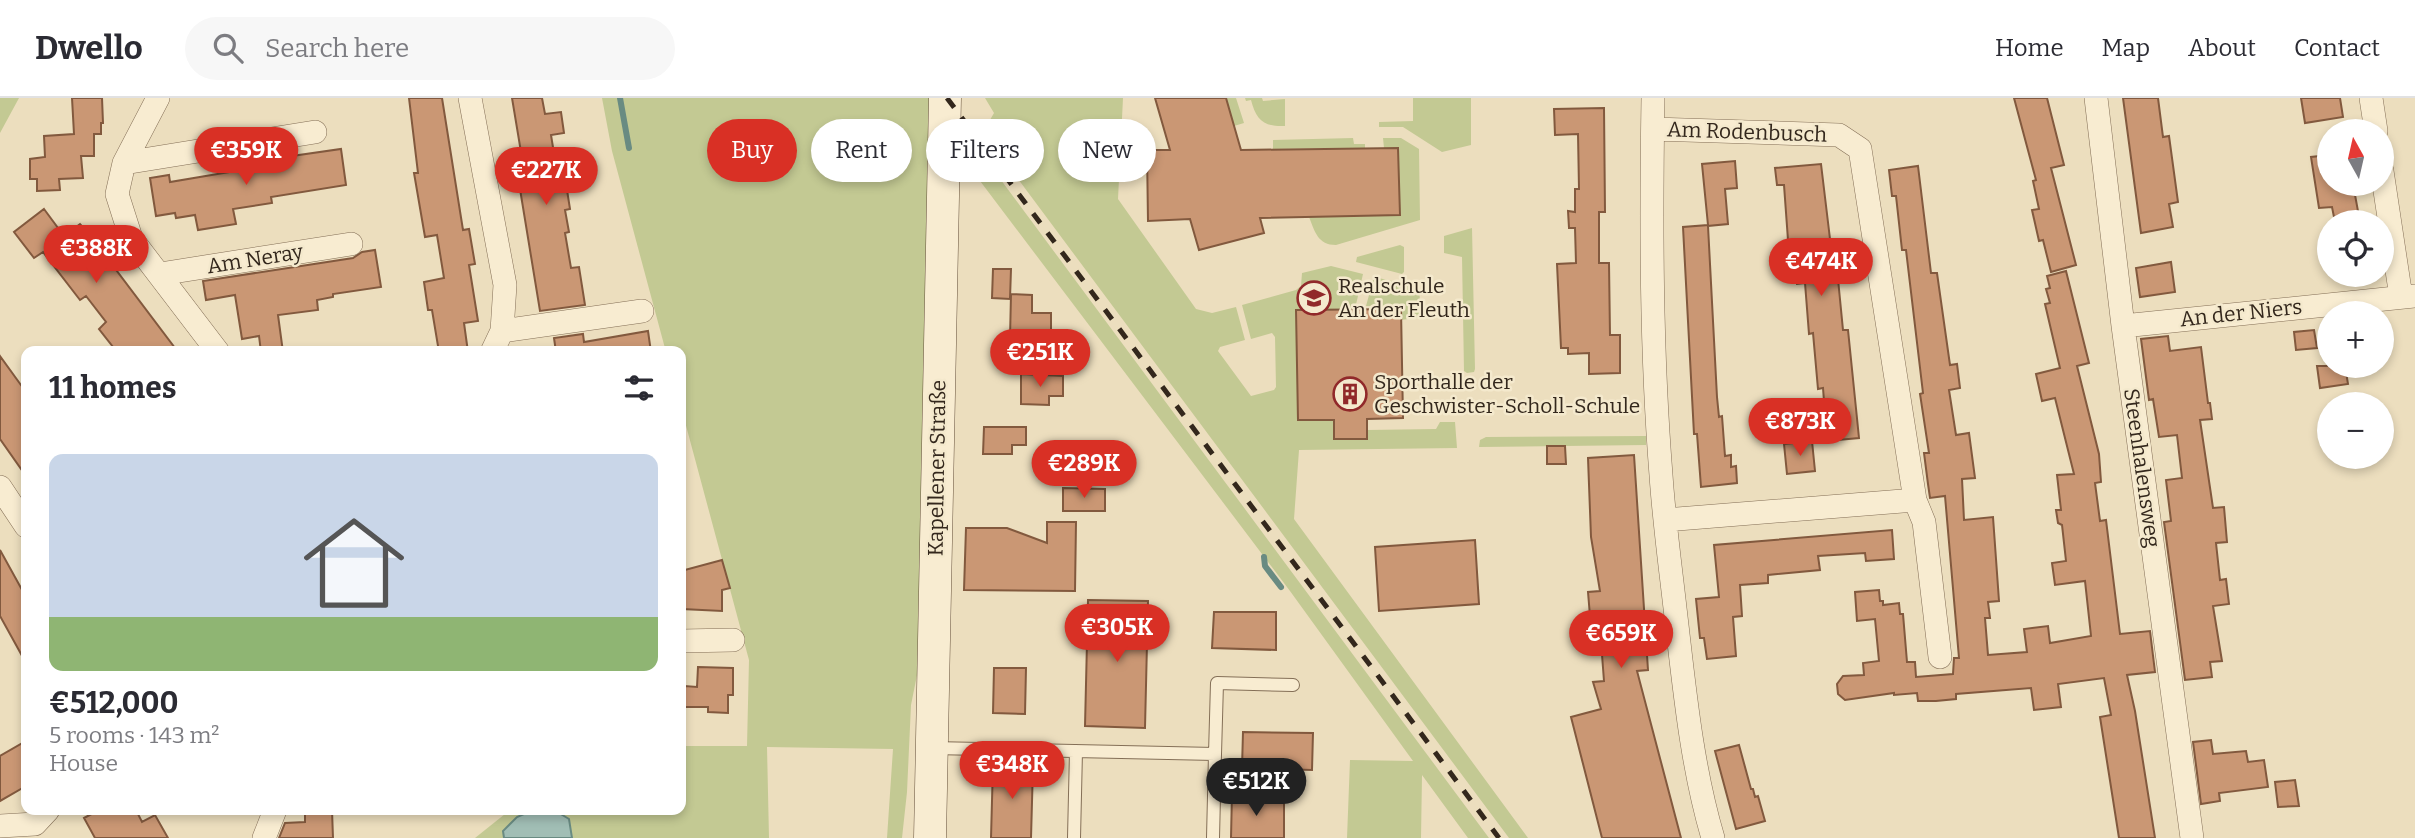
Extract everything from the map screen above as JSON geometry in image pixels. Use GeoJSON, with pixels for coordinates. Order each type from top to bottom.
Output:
{"type":"FeatureCollection","features":[{"type":"Feature","properties":{"kind":"main road","name":"Kapellener Straße"},"geometry":{"type":"LineString","coordinates":[[930,838],[945,98]]}},
{"type":"Feature","properties":{"kind":"street"},"geometry":{"type":"LineString","coordinates":[[159,98],[124,163],[117,194],[131,238],[214,346]]}},
{"type":"Feature","properties":{"kind":"street"},"geometry":{"type":"LineString","coordinates":[[470,98],[505,285],[502,331],[495,346]]}},
{"type":"Feature","properties":{"kind":"street","name":"Am Rodenbusch"},"geometry":{"type":"LineString","coordinates":[[1653,98],[1656,396],[1665,520],[1684,684],[1704,807],[1713,838]]}},
{"type":"Feature","properties":{"kind":"street","name":"Steenhalensweg"},"geometry":{"type":"LineString","coordinates":[[2096,98],[2123,326],[2192,838]]}},
{"type":"Feature","properties":{"kind":"street"},"geometry":{"type":"LineString","coordinates":[[2371,98],[2374,119]]}},
{"type":"Feature","properties":{"kind":"street","name":"Am Rodenbusch"},"geometry":{"type":"LineString","coordinates":[[1653,129],[1839,135],[1860,149],[1915,500],[1924,522],[1940,657]]}},
{"type":"Feature","properties":{"kind":"street"},"geometry":{"type":"LineString","coordinates":[[124,163],[315,132]]}},
{"type":"Feature","properties":{"kind":"street","name":"An der Niers"},"geometry":{"type":"LineString","coordinates":[[2123,326],[2408,296],[2387,196]]}},
{"type":"Feature","properties":{"kind":"street","name":"Am Neray"},"geometry":{"type":"LineString","coordinates":[[160,274],[351,244]]}},
{"type":"Feature","properties":{"kind":"street"},"geometry":{"type":"LineString","coordinates":[[502,331],[642,311]]}},
{"type":"Feature","properties":{"kind":"street"},"geometry":{"type":"LineString","coordinates":[[0,487],[21,518]]}},
{"type":"Feature","properties":{"kind":"street"},"geometry":{"type":"LineString","coordinates":[[1665,520],[1915,500]]}},
{"type":"Feature","properties":{"kind":"street"},"geometry":{"type":"LineString","coordinates":[[686,641],[733,640]]}},
{"type":"Feature","properties":{"kind":"street"},"geometry":{"type":"LineString","coordinates":[[0,826],[35,824],[43,815]]}},
{"type":"Feature","properties":{"kind":"street"},"geometry":{"type":"LineString","coordinates":[[264,838],[271,815]]}},
{"type":"Feature","properties":{"kind":"lane"},"geometry":{"type":"LineString","coordinates":[[1213,838],[1217,683],[1293,685]]}},
{"type":"Feature","properties":{"kind":"lane"},"geometry":{"type":"LineString","coordinates":[[932,748],[1215,754]]}},
{"type":"Feature","properties":{"kind":"lane"},"geometry":{"type":"LineString","coordinates":[[1074,838],[1076,751]]}},
{"type":"Feature","properties":{"kind":"green space"},"geometry":{"type":"Polygon","coordinates":[[[0,98],[19,98],[0,133],[0,98]]]}},
{"type":"Feature","properties":{"kind":"green space"},"geometry":{"type":"Polygon","coordinates":[[[602,98],[934,98],[934,119],[926,119],[926,182],[932,182],[921,655],[911,705],[902,838],[887,838],[893,749],[767,747],[769,838],[572,838],[569,819],[562,815],[686,815],[686,746],[747,746],[749,660],[686,426],[686,346],[664,346],[612,151],[602,98]]]}},
{"type":"Feature","properties":{"kind":"green space"},"geometry":{"type":"Polygon","coordinates":[[[985,98],[1123,98],[1122,119],[1058,119],[1058,182],[1119,182],[1118,199],[1196,309],[1212,313],[1236,307],[1245,340],[1220,347],[1218,351],[1251,396],[1274,390],[1276,387],[1275,337],[1272,333],[1251,339],[1242,305],[1296,290],[1301,286],[1302,273],[1331,266],[1363,274],[1355,309],[1296,311],[1298,420],[1334,420],[1335,439],[1367,439],[1367,430],[1436,429],[1440,422],[1455,422],[1457,448],[1299,450],[1294,519],[1528,838],[1509,838],[1020,182],[1044,182],[1044,119],[991,119],[994,113],[985,98]]]}},
{"type":"Feature","properties":{"kind":"green space"},"geometry":{"type":"Polygon","coordinates":[[[1226,98],[1236,98],[1244,123],[1234,126],[1226,98]]]}},
{"type":"Feature","properties":{"kind":"green space"},"geometry":{"type":"Polygon","coordinates":[[[1245,98],[1262,98],[1263,101],[1285,99],[1285,126],[1262,121],[1255,113],[1251,100],[1246,101],[1245,98]]]}},
{"type":"Feature","properties":{"kind":"green space"},"geometry":{"type":"Polygon","coordinates":[[[1413,98],[1471,98],[1471,145],[1442,152],[1403,127],[1379,127],[1379,122],[1413,121],[1413,98]]]}},
{"type":"Feature","properties":{"kind":"green space"},"geometry":{"type":"Polygon","coordinates":[[[1353,138],[1354,144],[1365,144],[1365,148],[1273,149],[1273,140],[1353,138]]]}},
{"type":"Feature","properties":{"kind":"green space"},"geometry":{"type":"Polygon","coordinates":[[[1383,138],[1401,138],[1419,149],[1420,220],[1336,245],[1325,243],[1318,237],[1309,217],[1399,215],[1398,148],[1384,148],[1383,138]]]}},
{"type":"Feature","properties":{"kind":"green space"},"geometry":{"type":"Polygon","coordinates":[[[981,182],[1002,182],[1489,838],[1468,838],[1422,775],[1421,838],[1347,838],[1350,760],[1413,761],[1290,591],[981,182]]]}},
{"type":"Feature","properties":{"kind":"green space"},"geometry":{"type":"Polygon","coordinates":[[[1472,228],[1475,369],[1474,372],[1467,373],[1464,371],[1462,257],[1444,253],[1444,236],[1472,228]]]}},
{"type":"Feature","properties":{"kind":"green space"},"geometry":{"type":"Polygon","coordinates":[[[1400,245],[1404,247],[1402,274],[1356,262],[1357,257],[1400,245]]]}},
{"type":"Feature","properties":{"kind":"green space"},"geometry":{"type":"Polygon","coordinates":[[[1374,277],[1419,287],[1421,317],[1401,320],[1401,309],[1366,306],[1374,277]]]}},
{"type":"Feature","properties":{"kind":"green space"},"geometry":{"type":"Polygon","coordinates":[[[1646,436],[1646,445],[1479,447],[1480,440],[1486,437],[1646,436]]]}},
{"type":"Feature","properties":{"kind":"green space"},"geometry":{"type":"Polygon","coordinates":[[[504,815],[522,815],[503,831],[504,838],[475,838],[504,815]]]}},
{"type":"Feature","properties":{"kind":"water"},"geometry":{"type":"Polygon","coordinates":[[[562,815],[569,819],[572,838],[504,838],[503,831],[517,817],[562,815]]]}},
{"type":"Feature","properties":{"kind":"building"},"geometry":{"type":"Polygon","coordinates":[[[72,98],[102,98],[103,123],[101,134],[94,134],[94,156],[81,156],[83,178],[59,179],[60,190],[37,191],[37,179],[30,179],[30,159],[45,157],[44,136],[74,134],[72,98]]]}},
{"type":"Feature","properties":{"kind":"building"},"geometry":{"type":"Polygon","coordinates":[[[409,98],[442,98],[463,230],[469,229],[475,264],[469,265],[478,321],[464,323],[467,346],[438,346],[424,282],[444,278],[437,235],[425,237],[414,173],[418,173],[409,98]]]}},
{"type":"Feature","properties":{"kind":"building"},"geometry":{"type":"Polygon","coordinates":[[[512,98],[542,98],[545,114],[561,112],[564,133],[551,135],[557,172],[564,171],[570,209],[565,210],[569,232],[565,233],[571,268],[579,267],[585,305],[540,311],[520,189],[527,188],[512,98]]]}},
{"type":"Feature","properties":{"kind":"building"},"geometry":{"type":"Polygon","coordinates":[[[1155,98],[1226,98],[1241,150],[1398,148],[1400,215],[1260,218],[1264,233],[1199,250],[1190,219],[1148,221],[1147,182],[1156,182],[1156,150],[1170,150],[1155,98]]]}},
{"type":"Feature","properties":{"kind":"building"},"geometry":{"type":"Polygon","coordinates":[[[2014,98],[2047,98],[2064,165],[2051,168],[2076,265],[2051,272],[2043,240],[2039,241],[2032,210],[2039,209],[2033,181],[2036,180],[2014,98]]]}},
{"type":"Feature","properties":{"kind":"building"},"geometry":{"type":"Polygon","coordinates":[[[2123,98],[2158,98],[2163,137],[2169,136],[2178,202],[2169,204],[2173,227],[2141,233],[2123,98]]]}},
{"type":"Feature","properties":{"kind":"building"},"geometry":{"type":"Polygon","coordinates":[[[2301,98],[2340,98],[2343,117],[2305,123],[2301,98]]]}},
{"type":"Feature","properties":{"kind":"building"},"geometry":{"type":"Polygon","coordinates":[[[1604,108],[1605,212],[1599,212],[1599,263],[1609,263],[1610,335],[1620,335],[1620,373],[1589,374],[1589,353],[1568,354],[1568,348],[1561,348],[1557,264],[1576,263],[1575,228],[1569,228],[1568,211],[1575,212],[1575,189],[1579,189],[1578,134],[1555,135],[1554,109],[1604,108]]]}},
{"type":"Feature","properties":{"kind":"building"},"geometry":{"type":"Polygon","coordinates":[[[341,149],[346,185],[271,197],[272,203],[233,209],[236,224],[198,230],[195,215],[176,218],[175,213],[156,216],[150,178],[169,175],[170,182],[265,166],[264,162],[278,158],[341,149]]]}},
{"type":"Feature","properties":{"kind":"building"},"geometry":{"type":"Polygon","coordinates":[[[2317,156],[2317,195],[2311,157],[2317,156]]]}},
{"type":"Feature","properties":{"kind":"building"},"geometry":{"type":"Polygon","coordinates":[[[1735,161],[1737,188],[1725,189],[1728,224],[1708,226],[1719,417],[1722,416],[1725,456],[1731,455],[1731,467],[1736,466],[1737,483],[1701,487],[1697,434],[1694,434],[1683,227],[1708,225],[1702,164],[1735,161]]]}},
{"type":"Feature","properties":{"kind":"building"},"geometry":{"type":"Polygon","coordinates":[[[1821,164],[1830,239],[1813,240],[1816,281],[1838,279],[1843,330],[1848,330],[1859,438],[1827,441],[1823,388],[1818,389],[1813,333],[1809,334],[1805,283],[1797,284],[1794,240],[1788,240],[1784,185],[1777,185],[1775,168],[1821,164]]]}},
{"type":"Feature","properties":{"kind":"building"},"geometry":{"type":"Polygon","coordinates":[[[1918,166],[1931,273],[1937,273],[1950,365],[1957,364],[1960,388],[1949,390],[1956,435],[1969,433],[1975,478],[1962,479],[1964,520],[1993,517],[1999,601],[1988,602],[1990,618],[1985,618],[1988,655],[2027,652],[2024,629],[2048,626],[2050,643],[2091,636],[2085,581],[2055,585],[2052,563],[2066,561],[2062,525],[2058,523],[2056,510],[2061,510],[2057,475],[2074,474],[2055,398],[2042,401],[2036,374],[2060,368],[2045,304],[2050,303],[2046,289],[2050,288],[2047,276],[2066,271],[2089,363],[2077,366],[2099,454],[2101,482],[2095,483],[2100,521],[2106,520],[2120,634],[2150,631],[2155,672],[2127,675],[2155,838],[2119,838],[2100,717],[2111,715],[2104,678],[2058,684],[2061,707],[2034,710],[2031,688],[1956,694],[1956,699],[1936,701],[1918,701],[1917,693],[1894,693],[1845,700],[1838,694],[1837,684],[1843,676],[1864,675],[1863,663],[1879,661],[1875,619],[1857,621],[1855,592],[1879,590],[1883,605],[1899,603],[1900,614],[1903,614],[1907,662],[1915,662],[1916,677],[1953,674],[1954,658],[1959,658],[1945,496],[1930,498],[1924,453],[1929,453],[1920,394],[1923,393],[1906,250],[1902,250],[1896,196],[1892,196],[1889,170],[1918,166]]]}},
{"type":"Feature","properties":{"kind":"building"},"geometry":{"type":"Polygon","coordinates":[[[2317,196],[2355,196],[2358,210],[2333,210],[2332,207],[2319,208],[2317,196]]]}},
{"type":"Feature","properties":{"kind":"building"},"geometry":{"type":"Polygon","coordinates":[[[44,209],[64,236],[80,224],[173,346],[112,346],[99,329],[106,322],[86,296],[80,300],[43,252],[34,258],[14,232],[44,209]]]}},
{"type":"Feature","properties":{"kind":"building"},"geometry":{"type":"Polygon","coordinates":[[[375,250],[381,287],[333,294],[333,297],[317,300],[318,310],[278,315],[282,346],[260,346],[259,336],[242,339],[235,295],[206,300],[203,281],[353,258],[362,252],[375,250]]]}},
{"type":"Feature","properties":{"kind":"building"},"geometry":{"type":"Polygon","coordinates":[[[2171,262],[2175,292],[2140,297],[2136,268],[2171,262]]]}},
{"type":"Feature","properties":{"kind":"building"},"geometry":{"type":"Polygon","coordinates":[[[993,269],[1011,269],[1010,299],[992,298],[993,269]]]}},
{"type":"Feature","properties":{"kind":"building"},"geometry":{"type":"Polygon","coordinates":[[[1011,294],[1032,295],[1032,313],[1051,313],[1051,329],[1039,339],[1033,339],[1027,347],[1021,339],[1010,338],[1011,294]]]}},
{"type":"Feature","properties":{"kind":"building","name":"Sporthalle der Geschwister-Scholl-Schule"},"geometry":{"type":"Polygon","coordinates":[[[1401,309],[1403,418],[1367,419],[1367,439],[1334,439],[1334,420],[1298,420],[1296,310],[1401,309]]]}},
{"type":"Feature","properties":{"kind":"building"},"geometry":{"type":"Polygon","coordinates":[[[2314,330],[2317,348],[2296,350],[2294,332],[2314,330]]]}},
{"type":"Feature","properties":{"kind":"building"},"geometry":{"type":"Polygon","coordinates":[[[648,331],[650,346],[555,346],[554,338],[583,334],[584,342],[648,331]]]}},
{"type":"Feature","properties":{"kind":"building"},"geometry":{"type":"Polygon","coordinates":[[[2168,336],[2170,351],[2201,347],[2212,419],[2200,420],[2213,508],[2224,507],[2227,542],[2216,543],[2220,580],[2226,579],[2229,604],[2213,606],[2222,661],[2210,662],[2212,677],[2185,680],[2164,522],[2171,521],[2166,480],[2182,478],[2177,435],[2159,437],[2153,399],[2149,400],[2141,339],[2168,336]]]}},
{"type":"Feature","properties":{"kind":"building"},"geometry":{"type":"Polygon","coordinates":[[[0,356],[21,385],[21,469],[0,439],[0,356]]]}},
{"type":"Feature","properties":{"kind":"building"},"geometry":{"type":"Polygon","coordinates":[[[1021,374],[1063,376],[1063,396],[1049,396],[1049,405],[1021,404],[1021,374]]]}},
{"type":"Feature","properties":{"kind":"building"},"geometry":{"type":"Polygon","coordinates":[[[2319,378],[2347,378],[2348,384],[2320,388],[2319,378]]]}},
{"type":"Feature","properties":{"kind":"building"},"geometry":{"type":"Polygon","coordinates":[[[984,427],[1026,427],[1026,445],[1012,445],[1012,454],[983,454],[984,427]]]}},
{"type":"Feature","properties":{"kind":"building"},"geometry":{"type":"Polygon","coordinates":[[[1812,441],[1815,471],[1787,474],[1784,444],[1812,441]]]}},
{"type":"Feature","properties":{"kind":"building"},"geometry":{"type":"Polygon","coordinates":[[[1547,446],[1565,446],[1566,464],[1547,464],[1547,446]]]}},
{"type":"Feature","properties":{"kind":"building"},"geometry":{"type":"Polygon","coordinates":[[[1634,455],[1648,670],[1637,671],[1681,838],[1602,838],[1571,717],[1601,709],[1593,682],[1604,681],[1599,615],[1590,616],[1588,592],[1600,591],[1591,537],[1588,458],[1634,455]]]}},
{"type":"Feature","properties":{"kind":"building"},"geometry":{"type":"Polygon","coordinates":[[[1063,488],[1105,489],[1105,511],[1063,511],[1063,488]]]}},
{"type":"Feature","properties":{"kind":"building"},"geometry":{"type":"Polygon","coordinates":[[[1047,522],[1076,522],[1075,591],[964,590],[966,528],[1007,528],[1047,543],[1047,522]]]}},
{"type":"Feature","properties":{"kind":"building"},"geometry":{"type":"Polygon","coordinates":[[[1892,530],[1894,559],[1866,561],[1865,553],[1818,556],[1820,570],[1768,575],[1768,583],[1740,585],[1742,616],[1733,617],[1736,656],[1707,659],[1704,638],[1700,638],[1696,599],[1719,597],[1714,545],[1892,530]]]}},
{"type":"Feature","properties":{"kind":"building"},"geometry":{"type":"Polygon","coordinates":[[[1475,540],[1479,604],[1379,611],[1375,547],[1475,540]]]}},
{"type":"Feature","properties":{"kind":"building"},"geometry":{"type":"Polygon","coordinates":[[[0,550],[21,588],[21,654],[0,616],[0,550]]]}},
{"type":"Feature","properties":{"kind":"building"},"geometry":{"type":"Polygon","coordinates":[[[722,560],[730,588],[722,590],[722,611],[686,609],[686,570],[722,560]]]}},
{"type":"Feature","properties":{"kind":"building"},"geometry":{"type":"Polygon","coordinates":[[[1088,600],[1148,601],[1145,728],[1085,726],[1088,600]]]}},
{"type":"Feature","properties":{"kind":"building"},"geometry":{"type":"Polygon","coordinates":[[[1214,612],[1276,612],[1276,650],[1212,648],[1214,612]]]}},
{"type":"Feature","properties":{"kind":"building"},"geometry":{"type":"Polygon","coordinates":[[[698,667],[733,668],[733,695],[728,695],[728,713],[708,712],[708,707],[686,707],[686,686],[697,687],[698,667]]]}},
{"type":"Feature","properties":{"kind":"building"},"geometry":{"type":"Polygon","coordinates":[[[994,668],[1026,668],[1025,714],[993,713],[994,668]]]}},
{"type":"Feature","properties":{"kind":"building"},"geometry":{"type":"Polygon","coordinates":[[[1243,732],[1313,733],[1312,770],[1242,768],[1243,732]]]}},
{"type":"Feature","properties":{"kind":"building"},"geometry":{"type":"Polygon","coordinates":[[[2211,740],[2213,754],[2246,751],[2248,762],[2264,760],[2268,787],[2219,793],[2220,801],[2201,804],[2193,742],[2211,740]]]}},
{"type":"Feature","properties":{"kind":"building"},"geometry":{"type":"Polygon","coordinates":[[[21,744],[21,789],[0,801],[0,756],[21,744]]]}},
{"type":"Feature","properties":{"kind":"building"},"geometry":{"type":"Polygon","coordinates":[[[1739,745],[1751,789],[1755,797],[1758,796],[1765,821],[1736,829],[1715,751],[1739,745]]]}},
{"type":"Feature","properties":{"kind":"building"},"geometry":{"type":"Polygon","coordinates":[[[993,764],[1033,766],[1031,838],[991,838],[993,764]]]}},
{"type":"Feature","properties":{"kind":"building"},"geometry":{"type":"Polygon","coordinates":[[[2295,780],[2299,806],[2278,807],[2275,782],[2295,780]]]}},
{"type":"Feature","properties":{"kind":"building"},"geometry":{"type":"Polygon","coordinates":[[[1232,793],[1256,793],[1256,803],[1284,803],[1284,838],[1231,838],[1232,793]]]}},
{"type":"Feature","properties":{"kind":"building"},"geometry":{"type":"Polygon","coordinates":[[[90,815],[138,815],[142,822],[155,815],[168,838],[95,838],[84,818],[90,815]]]}},
{"type":"Feature","properties":{"kind":"building"},"geometry":{"type":"Polygon","coordinates":[[[305,815],[332,815],[333,838],[279,838],[285,823],[305,822],[305,815]]]}},
{"type":"Feature","properties":{"kind":"waterway"},"geometry":{"type":"LineString","coordinates":[[620,98],[629,148]]}},
{"type":"Feature","properties":{"kind":"waterway"},"geometry":{"type":"LineString","coordinates":[[1264,557],[1265,566],[1281,587]]}},
{"type":"Feature","properties":{"kind":"railway"},"geometry":{"type":"LineString","coordinates":[[947,98],[1499,838]]}},
{"type":"Feature","properties":{"kind":"place","name":"Realschule An der Fleuth"},"geometry":{"type":"Point","coordinates":[1314,298]}},
{"type":"Feature","properties":{"kind":"place","name":"Sporthalle der Geschwister-Scholl-Schule"},"geometry":{"type":"Point","coordinates":[1350,394]}}]}
